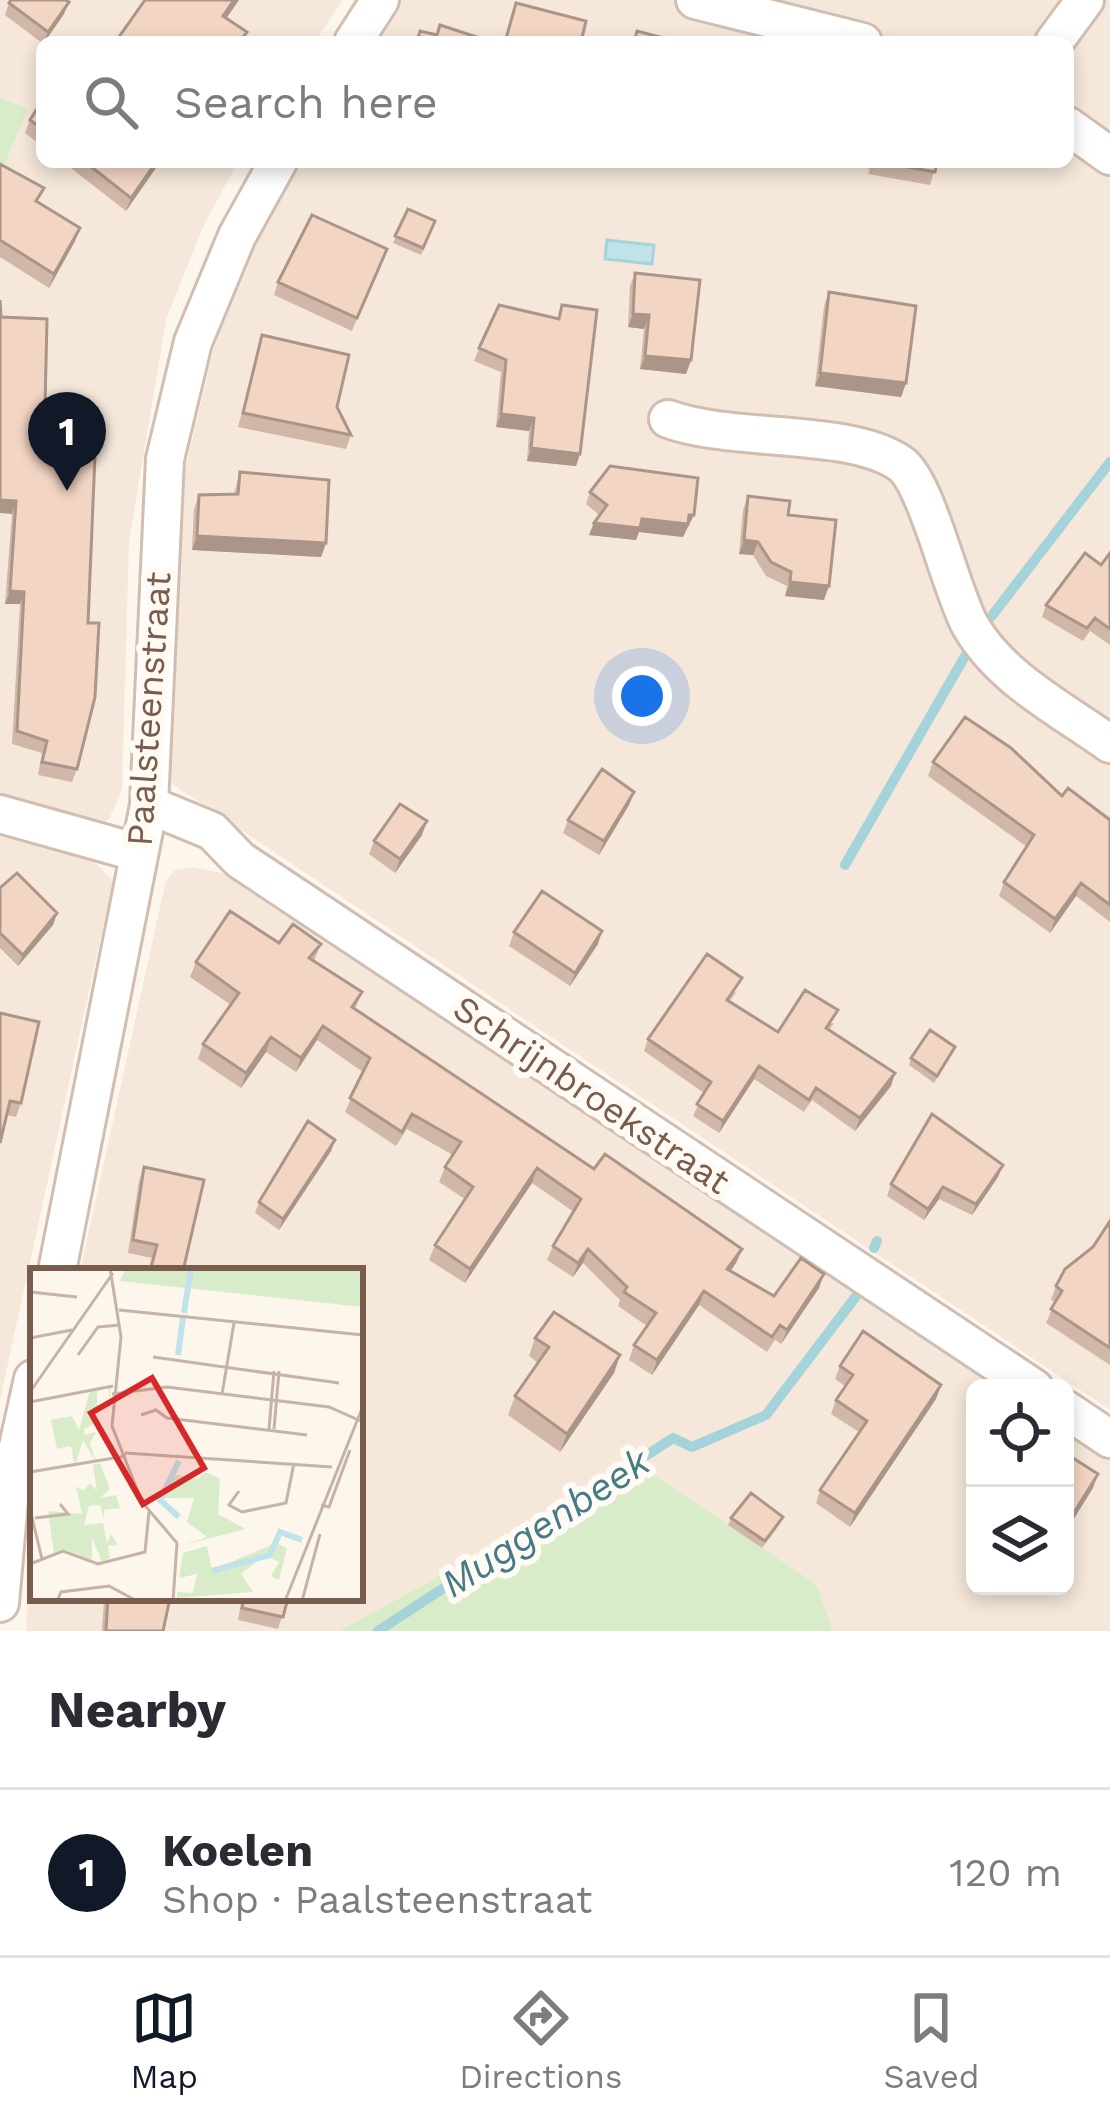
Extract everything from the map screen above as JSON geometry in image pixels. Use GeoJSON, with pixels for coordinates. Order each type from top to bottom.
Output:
{"type":"FeatureCollection","features":[{"type":"Feature","properties":{"kind":"street"},"geometry":{"type":"LineString","coordinates":[[357,36],[380,0]]}},
{"type":"Feature","properties":{"kind":"street"},"geometry":{"type":"LineString","coordinates":[[695,0],[838,36]]}},
{"type":"Feature","properties":{"kind":"street"},"geometry":{"type":"LineString","coordinates":[[1058,36],[1085,0]]}},
{"type":"Feature","properties":{"kind":"street"},"geometry":{"type":"LineString","coordinates":[[1074,130],[1110,156]]}},
{"type":"Feature","properties":{"kind":"street","name":"Paalsteenstraat"},"geometry":{"type":"LineString","coordinates":[[58,1268],[149,805],[165,459],[194,341],[238,236],[275,168]]}},
{"type":"Feature","properties":{"kind":"street"},"geometry":{"type":"LineString","coordinates":[[668,419],[701,432],[871,448],[906,467],[969,623],[997,663],[1110,744]]}},
{"type":"Feature","properties":{"kind":"street","name":"Schrijnbroekstraat"},"geometry":{"type":"LineString","coordinates":[[149,805],[212,831],[240,860],[1020,1379]]}},
{"type":"Feature","properties":{"kind":"street"},"geometry":{"type":"LineString","coordinates":[[0,814],[139,853]]}},
{"type":"Feature","properties":{"kind":"street"},"geometry":{"type":"LineString","coordinates":[[0,1603],[11,1478],[30,1392]]}},
{"type":"Feature","properties":{"kind":"street"},"geometry":{"type":"LineString","coordinates":[[1074,1414],[1110,1438]]}},
{"type":"Feature","properties":{"kind":"shaded area"},"geometry":{"type":"Polygon","coordinates":[[[0,0],[343,0],[319,36],[36,36],[36,168],[235,168],[204,225],[166,320],[129,542],[122,789],[109,819],[95,828],[0,803],[0,170],[28,108],[0,98],[0,0]]]}},
{"type":"Feature","properties":{"kind":"shaded area"},"geometry":{"type":"Polygon","coordinates":[[[401,0],[1110,0],[1110,1410],[1074,1386],[1074,1379],[1064,1379],[166,780],[166,700],[183,478],[219,328],[278,194],[294,168],[1074,168],[1074,36],[378,36],[401,0]]]}},
{"type":"Feature","properties":{"kind":"shaded area"},"geometry":{"type":"Polygon","coordinates":[[[0,831],[94,862],[113,881],[0,1400],[0,831]]]}},
{"type":"Feature","properties":{"kind":"shaded area"},"geometry":{"type":"Polygon","coordinates":[[[191,867],[222,873],[985,1379],[966,1379],[966,1595],[1074,1595],[1074,1438],[1110,1461],[1110,1631],[833,1631],[816,1584],[641,1466],[339,1631],[26,1631],[30,1563],[30,1601],[363,1601],[363,1268],[81,1268],[166,880],[175,870],[191,867]]]}},
{"type":"Feature","properties":{"kind":"green space"},"geometry":{"type":"Polygon","coordinates":[[[0,98],[28,108],[2,170],[0,170],[0,98]]]}},
{"type":"Feature","properties":{"kind":"green space"},"geometry":{"type":"Polygon","coordinates":[[[641,1466],[816,1584],[833,1631],[339,1631],[641,1466]]]}},
{"type":"Feature","properties":{"kind":"water"},"geometry":{"type":"Polygon","coordinates":[[[607,240],[654,245],[652,264],[605,259],[607,240]]]}},
{"type":"Feature","properties":{"kind":"building"},"geometry":{"type":"Polygon","coordinates":[[[11,0],[65,0],[69,2],[48,32],[11,0]]]}},
{"type":"Feature","properties":{"kind":"building"},"geometry":{"type":"Polygon","coordinates":[[[145,0],[234,0],[223,16],[247,32],[244,36],[120,36],[145,0]]]}},
{"type":"Feature","properties":{"kind":"building"},"geometry":{"type":"Polygon","coordinates":[[[516,3],[586,21],[582,36],[507,36],[516,3]]]}},
{"type":"Feature","properties":{"kind":"building"},"geometry":{"type":"Polygon","coordinates":[[[440,25],[474,36],[419,36],[420,31],[437,35],[440,25]]]}},
{"type":"Feature","properties":{"kind":"building"},"geometry":{"type":"Polygon","coordinates":[[[0,164],[44,188],[36,201],[80,228],[54,274],[0,240],[0,164]]]}},
{"type":"Feature","properties":{"kind":"building"},"geometry":{"type":"Polygon","coordinates":[[[93,168],[152,168],[131,198],[93,168]]]}},
{"type":"Feature","properties":{"kind":"building"},"geometry":{"type":"Polygon","coordinates":[[[408,209],[435,221],[423,248],[395,236],[408,209]]]}},
{"type":"Feature","properties":{"kind":"building"},"geometry":{"type":"Polygon","coordinates":[[[312,215],[387,249],[357,318],[278,282],[312,215]]]}},
{"type":"Feature","properties":{"kind":"building"},"geometry":{"type":"Polygon","coordinates":[[[635,273],[700,280],[691,360],[645,356],[649,315],[633,314],[635,273]]]}},
{"type":"Feature","properties":{"kind":"building"},"geometry":{"type":"Polygon","coordinates":[[[829,292],[916,306],[906,383],[820,373],[829,292]]]}},
{"type":"Feature","properties":{"kind":"building"},"geometry":{"type":"Polygon","coordinates":[[[0,300],[1,317],[47,319],[45,407],[97,408],[88,623],[99,623],[95,697],[77,769],[42,762],[47,741],[17,731],[24,592],[10,591],[16,501],[0,500],[0,300]]]}},
{"type":"Feature","properties":{"kind":"building"},"geometry":{"type":"Polygon","coordinates":[[[499,305],[559,319],[562,305],[597,310],[580,454],[531,448],[534,418],[501,414],[506,360],[479,348],[499,305]]]}},
{"type":"Feature","properties":{"kind":"building"},"geometry":{"type":"Polygon","coordinates":[[[262,335],[349,355],[337,407],[351,435],[243,413],[262,335]]]}},
{"type":"Feature","properties":{"kind":"building"},"geometry":{"type":"Polygon","coordinates":[[[610,466],[698,478],[694,515],[689,515],[688,524],[642,519],[640,528],[594,523],[607,505],[590,492],[610,466]]]}},
{"type":"Feature","properties":{"kind":"building"},"geometry":{"type":"Polygon","coordinates":[[[240,472],[329,480],[326,543],[197,536],[199,495],[238,494],[240,472]]]}},
{"type":"Feature","properties":{"kind":"building"},"geometry":{"type":"Polygon","coordinates":[[[748,496],[790,501],[788,515],[836,520],[829,586],[790,582],[791,572],[771,562],[758,542],[744,540],[748,496]]]}},
{"type":"Feature","properties":{"kind":"building"},"geometry":{"type":"Polygon","coordinates":[[[1085,553],[1101,565],[1110,553],[1110,629],[1095,618],[1087,628],[1046,605],[1085,553]]]}},
{"type":"Feature","properties":{"kind":"building"},"geometry":{"type":"Polygon","coordinates":[[[965,717],[1011,748],[1062,796],[1068,788],[1110,820],[1110,905],[1081,883],[1055,919],[1004,882],[1034,835],[933,762],[965,717]]]}},
{"type":"Feature","properties":{"kind":"building"},"geometry":{"type":"Polygon","coordinates":[[[602,769],[634,792],[604,841],[568,820],[602,769]]]}},
{"type":"Feature","properties":{"kind":"building"},"geometry":{"type":"Polygon","coordinates":[[[400,804],[427,821],[400,859],[374,841],[400,804]]]}},
{"type":"Feature","properties":{"kind":"building"},"geometry":{"type":"Polygon","coordinates":[[[17,873],[57,913],[23,955],[0,933],[0,888],[17,873]]]}},
{"type":"Feature","properties":{"kind":"building"},"geometry":{"type":"Polygon","coordinates":[[[542,891],[602,931],[575,973],[514,932],[542,891]]]}},
{"type":"Feature","properties":{"kind":"building"},"geometry":{"type":"Polygon","coordinates":[[[230,911],[279,943],[293,924],[321,944],[309,958],[362,992],[352,1007],[594,1169],[605,1154],[742,1249],[727,1269],[774,1296],[801,1258],[824,1274],[787,1330],[780,1325],[772,1337],[704,1291],[657,1360],[634,1345],[656,1313],[624,1292],[627,1287],[588,1249],[578,1263],[553,1246],[581,1199],[537,1168],[470,1269],[435,1245],[473,1187],[445,1167],[461,1142],[412,1114],[402,1132],[350,1098],[370,1058],[323,1026],[301,1058],[271,1037],[246,1073],[203,1044],[239,993],[196,962],[230,911]]]}},
{"type":"Feature","properties":{"kind":"building"},"geometry":{"type":"Polygon","coordinates":[[[707,954],[742,978],[727,1000],[778,1032],[805,990],[838,1010],[826,1028],[895,1073],[860,1118],[816,1088],[809,1100],[759,1066],[723,1121],[697,1104],[711,1082],[648,1039],[707,954]]]}},
{"type":"Feature","properties":{"kind":"building"},"geometry":{"type":"Polygon","coordinates":[[[0,1013],[39,1022],[21,1103],[10,1101],[0,1143],[0,1013]]]}},
{"type":"Feature","properties":{"kind":"building"},"geometry":{"type":"Polygon","coordinates":[[[930,1030],[955,1047],[937,1076],[911,1058],[930,1030]]]}},
{"type":"Feature","properties":{"kind":"building"},"geometry":{"type":"Polygon","coordinates":[[[932,1114],[1003,1165],[976,1204],[943,1187],[928,1209],[891,1184],[932,1114]]]}},
{"type":"Feature","properties":{"kind":"building"},"geometry":{"type":"Polygon","coordinates":[[[308,1121],[335,1140],[283,1219],[259,1202],[308,1121]]]}},
{"type":"Feature","properties":{"kind":"building"},"geometry":{"type":"Polygon","coordinates":[[[144,1167],[204,1180],[184,1268],[151,1268],[157,1245],[133,1240],[144,1167]]]}},
{"type":"Feature","properties":{"kind":"building"},"geometry":{"type":"Polygon","coordinates":[[[1110,1221],[1110,1348],[1051,1309],[1062,1291],[1056,1286],[1065,1269],[1093,1247],[1110,1221]]]}},
{"type":"Feature","properties":{"kind":"building"},"geometry":{"type":"Polygon","coordinates":[[[554,1312],[620,1355],[567,1434],[515,1396],[549,1347],[535,1338],[554,1312]]]}},
{"type":"Feature","properties":{"kind":"building"},"geometry":{"type":"Polygon","coordinates":[[[863,1331],[941,1385],[855,1513],[820,1490],[867,1421],[836,1400],[853,1375],[840,1366],[863,1331]]]}},
{"type":"Feature","properties":{"kind":"building"},"geometry":{"type":"Polygon","coordinates":[[[1074,1459],[1098,1474],[1074,1513],[1074,1459]]]}},
{"type":"Feature","properties":{"kind":"building"},"geometry":{"type":"Polygon","coordinates":[[[751,1493],[783,1517],[765,1541],[731,1518],[751,1493]]]}},
{"type":"Feature","properties":{"kind":"building"},"geometry":{"type":"Polygon","coordinates":[[[108,1601],[169,1601],[163,1631],[106,1631],[108,1601]]]}},
{"type":"Feature","properties":{"kind":"building"},"geometry":{"type":"Polygon","coordinates":[[[243,1601],[287,1601],[283,1617],[242,1608],[243,1601]]]}},
{"type":"Feature","properties":{"kind":"waterway","name":"Muggenbeek"},"geometry":{"type":"LineString","coordinates":[[991,617],[1110,462]]}},
{"type":"Feature","properties":{"kind":"waterway","name":"Muggenbeek"},"geometry":{"type":"LineString","coordinates":[[845,865],[965,656]]}},
{"type":"Feature","properties":{"kind":"waterway","name":"Muggenbeek"},"geometry":{"type":"LineString","coordinates":[[874,1248],[877,1241]]}},
{"type":"Feature","properties":{"kind":"waterway","name":"Muggenbeek"},"geometry":{"type":"LineString","coordinates":[[378,1631],[673,1438],[692,1447],[766,1415],[863,1287]]}},
{"type":"Feature","properties":{"kind":"place","name":"Koelen"},"geometry":{"type":"Point","coordinates":[67,491]}}]}
